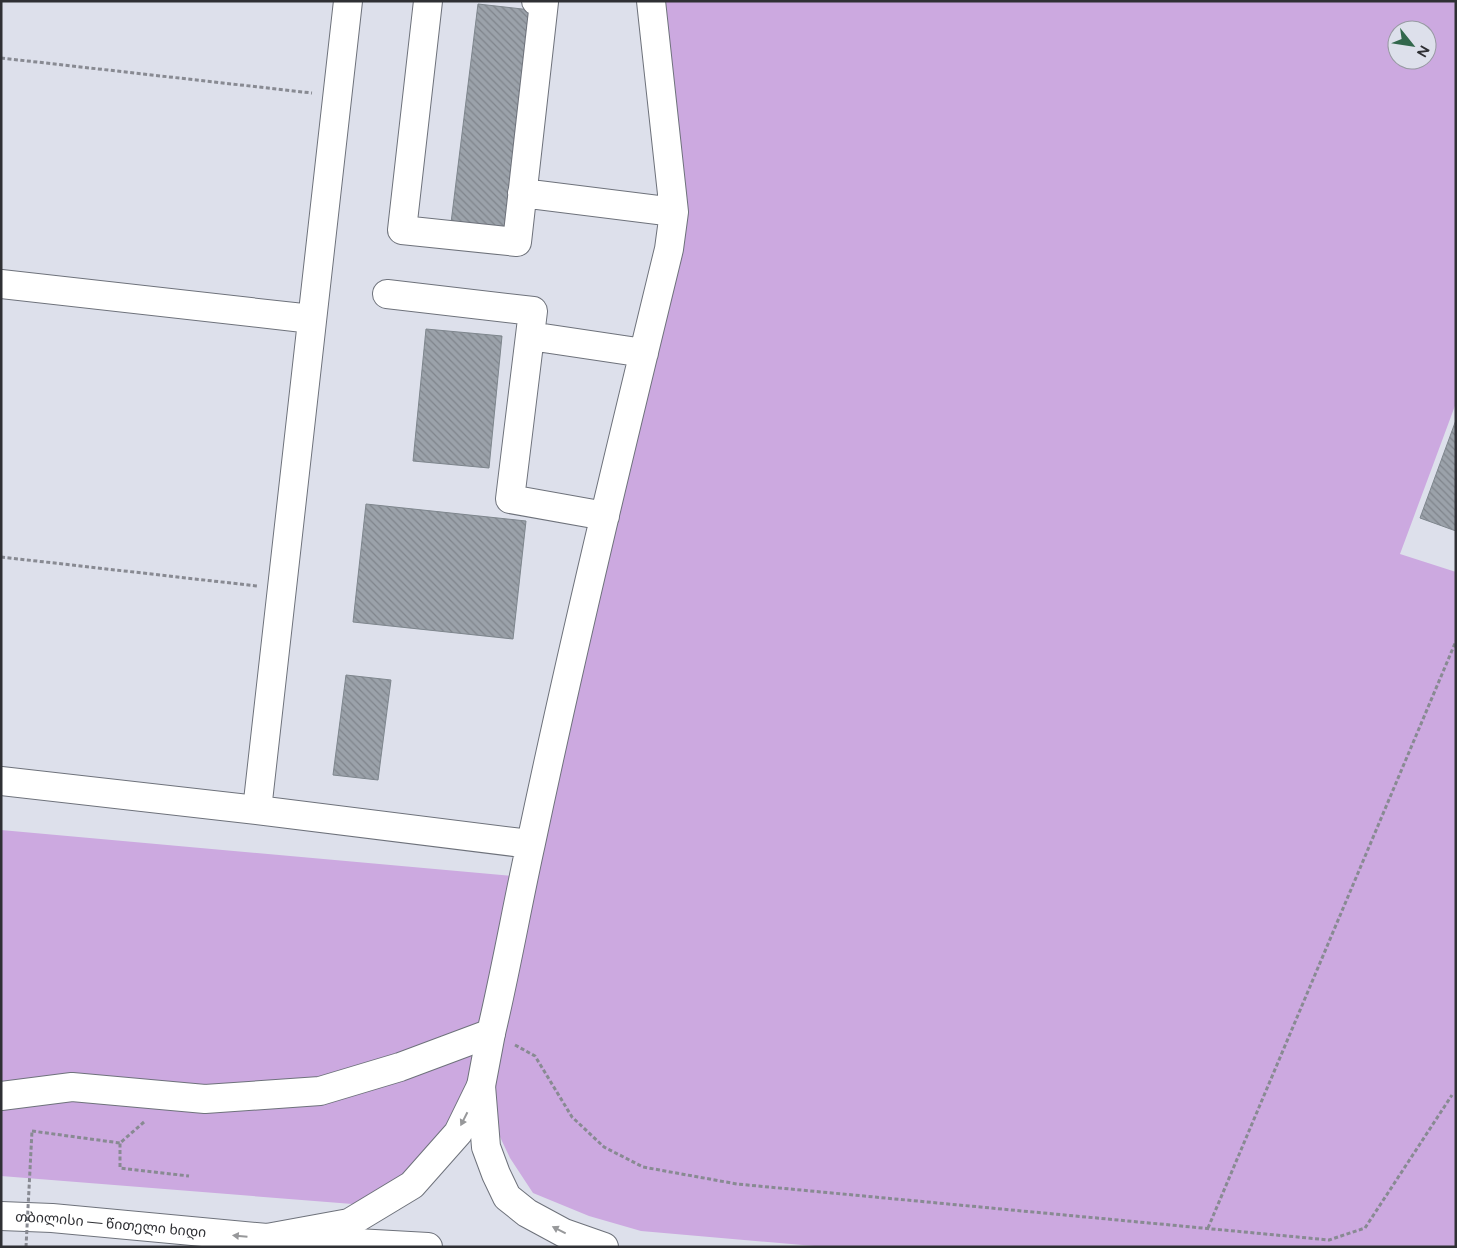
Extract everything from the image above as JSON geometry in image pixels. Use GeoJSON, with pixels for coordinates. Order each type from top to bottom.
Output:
{"type":"FeatureCollection","features":[{"type":"Feature","properties":{"kind":"main road"},"geometry":{"type":"LineString","coordinates":[[256,810],[348,1]]}},
{"type":"Feature","properties":{"kind":"main road"},"geometry":{"type":"LineString","coordinates":[[428,1],[402,230],[516,242],[544,2],[536,1]]}},
{"type":"Feature","properties":{"kind":"main road"},"geometry":{"type":"LineString","coordinates":[[604,1247],[564,1233],[527,1213],[508,1197],[496,1174],[486,1147],[481,1086],[491,1033],[506,972],[530,844],[605,516],[669,249],[674,212],[651,1]]}},
{"type":"Feature","properties":{"kind":"main road"},"geometry":{"type":"LineString","coordinates":[[522,193],[674,212]]}},
{"type":"Feature","properties":{"kind":"main road"},"geometry":{"type":"LineString","coordinates":[[1,284],[312,319]]}},
{"type":"Feature","properties":{"kind":"main road"},"geometry":{"type":"LineString","coordinates":[[387,294],[533,311],[510,499],[605,516]]}},
{"type":"Feature","properties":{"kind":"main road"},"geometry":{"type":"LineString","coordinates":[[530,336],[644,353]]}},
{"type":"Feature","properties":{"kind":"main road"},"geometry":{"type":"LineString","coordinates":[[1,781],[530,844]]}},
{"type":"Feature","properties":{"kind":"main road"},"geometry":{"type":"LineString","coordinates":[[1,1096],[72,1087],[206,1099],[320,1091],[400,1067],[491,1033]]}},
{"type":"Feature","properties":{"kind":"main road"},"geometry":{"type":"LineString","coordinates":[[267,1238],[349,1223],[412,1185],[458,1133],[481,1086]]}},
{"type":"Feature","properties":{"kind":"main road","name":"თბილისი — წითელი ხიდი"},"geometry":{"type":"LineString","coordinates":[[1,1216],[52,1218],[267,1238],[428,1247]]}},
{"type":"Feature","properties":{"kind":"path"},"geometry":{"type":"LineString","coordinates":[[1,58],[338,96]]}},
{"type":"Feature","properties":{"kind":"path"},"geometry":{"type":"LineString","coordinates":[[1,557],[282,588]]}},
{"type":"Feature","properties":{"kind":"path"},"geometry":{"type":"LineString","coordinates":[[1208,1228],[1456,641]]}},
{"type":"Feature","properties":{"kind":"path"},"geometry":{"type":"LineString","coordinates":[[491,1033],[535,1056],[572,1116],[604,1147],[643,1167],[737,1184],[1329,1240],[1365,1228],[1452,1095]]}},
{"type":"Feature","properties":{"kind":"path"},"geometry":{"type":"LineString","coordinates":[[26,1247],[32,1131],[120,1143],[173,1097]]}},
{"type":"Feature","properties":{"kind":"path"},"geometry":{"type":"LineString","coordinates":[[120,1143],[120,1168],[189,1176]]}},
{"type":"Feature","properties":{"kind":"shaded area"},"geometry":{"type":"Polygon","coordinates":[[[661,1],[1456,1],[1456,403],[1400,554],[1456,572],[1456,1247],[826,1247],[641,1231],[589,1216],[533,1193],[510,1158],[483,1101],[682,209],[661,1]]]}},
{"type":"Feature","properties":{"kind":"shaded area"},"geometry":{"type":"Polygon","coordinates":[[[1,830],[512,876],[481,1086],[378,1206],[1,1176],[1,830]]]}},
{"type":"Feature","properties":{"kind":"building"},"geometry":{"type":"Polygon","coordinates":[[[478,4],[540,11],[512,239],[450,231],[478,4]]]}},
{"type":"Feature","properties":{"kind":"building"},"geometry":{"type":"Polygon","coordinates":[[[426,329],[502,336],[489,468],[413,461],[426,329]]]}},
{"type":"Feature","properties":{"kind":"building"},"geometry":{"type":"Polygon","coordinates":[[[1456,420],[1456,531],[1420,518],[1456,420]]]}},
{"type":"Feature","properties":{"kind":"building"},"geometry":{"type":"Polygon","coordinates":[[[366,504],[526,521],[513,639],[353,622],[366,504]]]}},
{"type":"Feature","properties":{"kind":"building"},"geometry":{"type":"Polygon","coordinates":[[[346,675],[391,680],[378,780],[333,775],[346,675]]]}}]}
